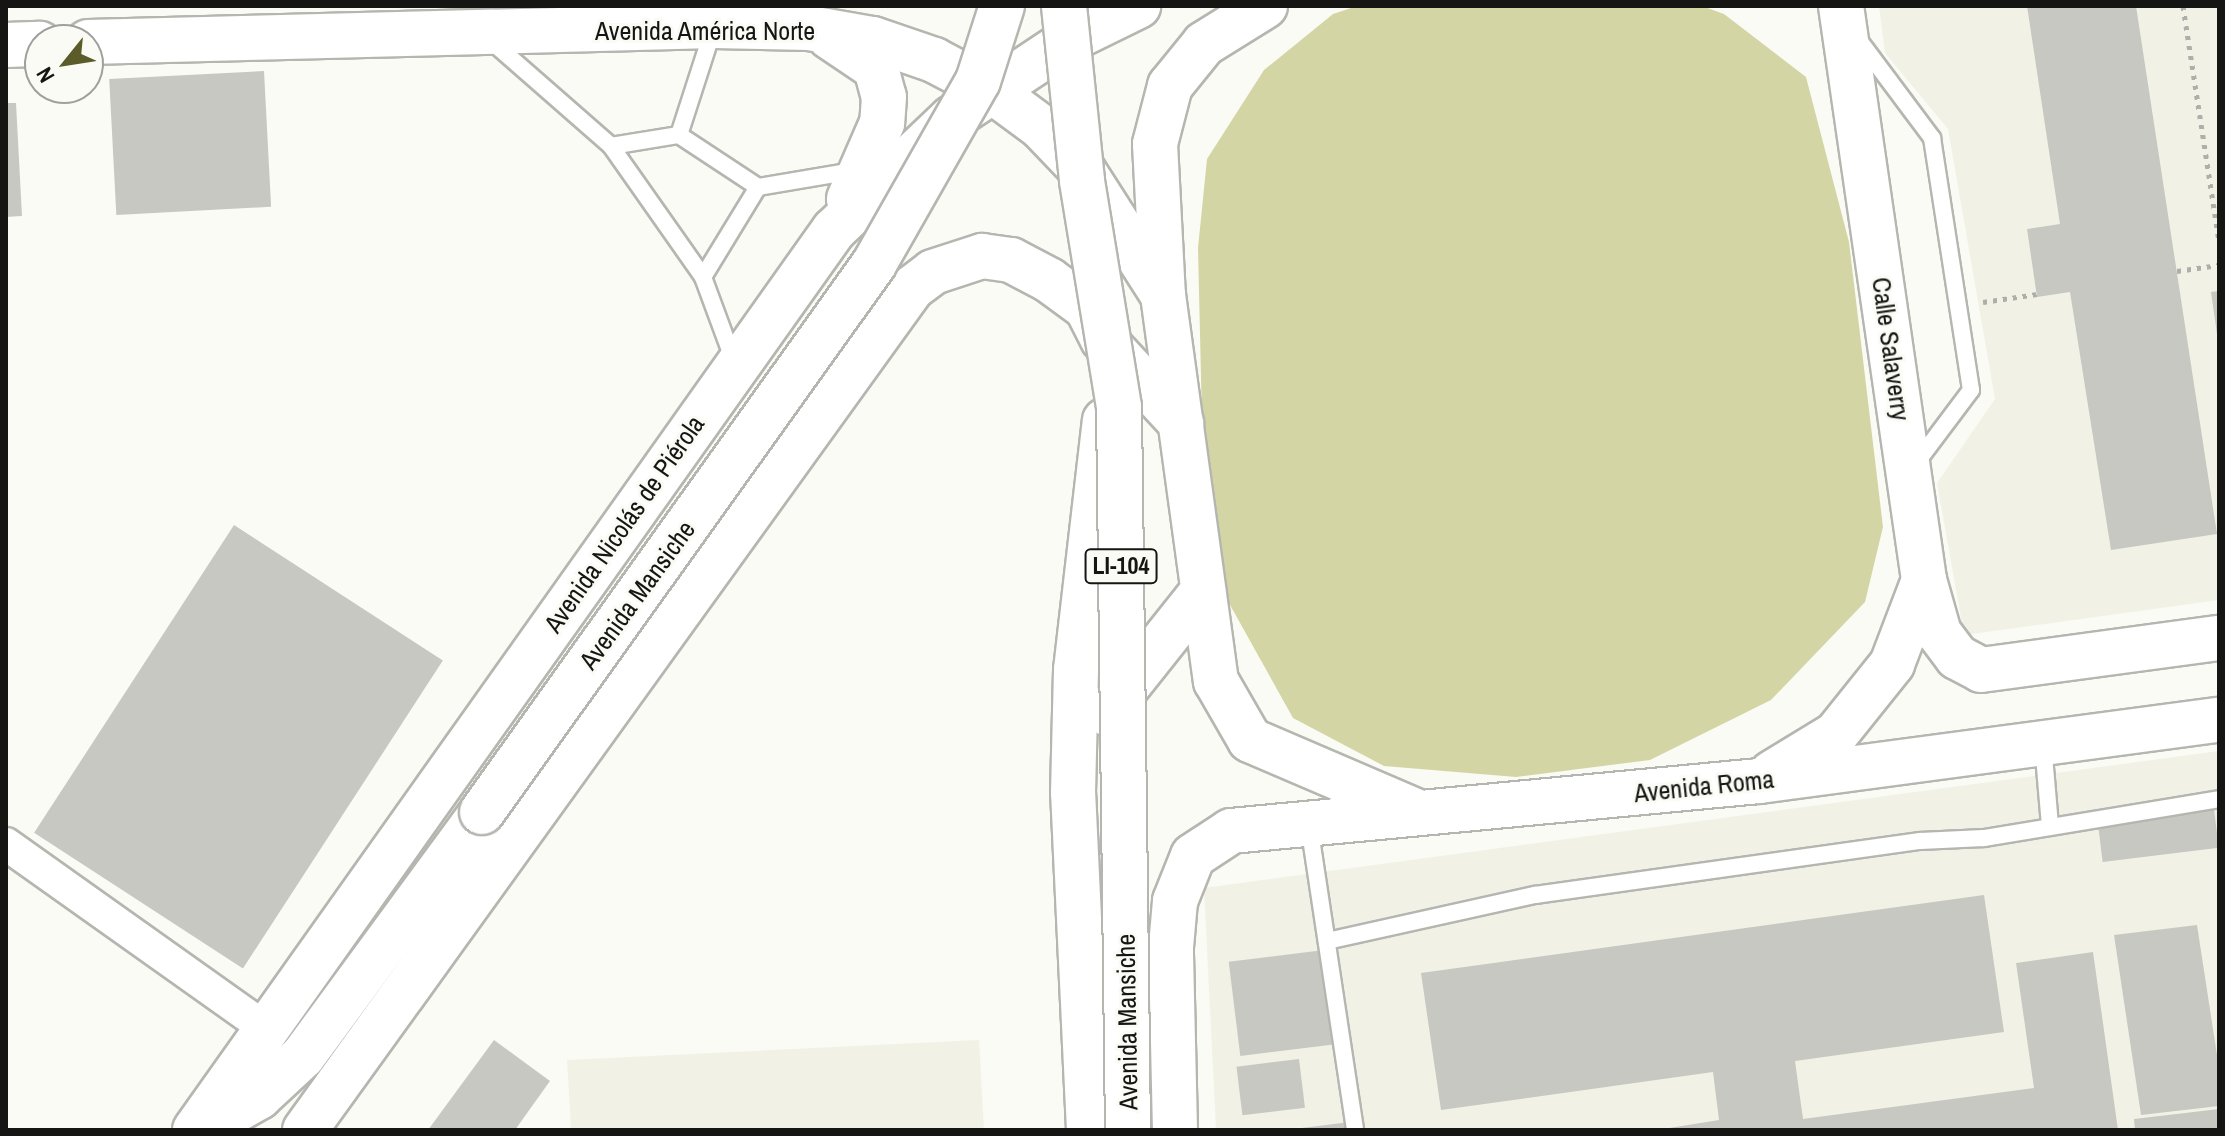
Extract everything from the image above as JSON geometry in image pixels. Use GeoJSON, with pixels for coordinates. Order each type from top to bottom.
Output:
{"type":"FeatureCollection","features":[{"type":"Feature","properties":{"kind":"main road","name":"Avenida Mansiche"},"geometry":{"type":"LineString","coordinates":[[198,1130],[259,1097],[303,1056],[482,812],[874,264],[978,81],[1002,6]]}},
{"type":"Feature","properties":{"kind":"main road","name":"Avenida Mansiche"},"geometry":{"type":"LineString","coordinates":[[1064,6],[1082,181],[1119,407],[1128,1130]]}},
{"type":"Feature","properties":{"kind":"main road","name":"Avenida Nicolás de Piérola"},"geometry":{"type":"LineString","coordinates":[[198,1130],[266,1029],[834,230],[890,172],[991,90],[1071,39],[1138,6]]}},
{"type":"Feature","properties":{"kind":"main road"},"geometry":{"type":"LineString","coordinates":[[1265,6],[1204,44],[1170,86],[1155,144],[1163,295],[1216,681],[1250,740],[1420,813]]}},
{"type":"Feature","properties":{"kind":"main road","name":"Calle Salaverry"},"geometry":{"type":"LineString","coordinates":[[1842,13],[1924,580],[1939,633],[1957,657],[1981,670],[2219,638]]}},
{"type":"Feature","properties":{"kind":"main road","name":"Avenida América Norte"},"geometry":{"type":"LineString","coordinates":[[104,39],[201,22],[483,34],[714,26],[809,28],[885,43],[934,60],[991,90],[1041,127],[1084,172],[1163,295]]}},
{"type":"Feature","properties":{"kind":"main road"},"geometry":{"type":"LineString","coordinates":[[809,28],[851,47],[876,68],[884,97],[882,123],[834,230]]}},
{"type":"Feature","properties":{"kind":"main road"},"geometry":{"type":"LineString","coordinates":[[305,1130],[912,288],[961,259],[1011,260],[1087,308],[1103,339],[1181,423]]}},
{"type":"Feature","properties":{"kind":"main road","name":"Avenida Mansiche"},"geometry":{"type":"LineString","coordinates":[[1089,1130],[1073,793],[1076,670],[1107,405],[1103,339]]}},
{"type":"Feature","properties":{"kind":"main road"},"geometry":{"type":"LineString","coordinates":[[1759,781],[1836,734],[1855,711],[1892,664],[1924,580]]}},
{"type":"Feature","properties":{"kind":"main road"},"geometry":{"type":"LineString","coordinates":[[1073,793],[1106,713],[1203,591]]}},
{"type":"Feature","properties":{"kind":"main road","name":"Avenida Roma"},"geometry":{"type":"LineString","coordinates":[[1193,856],[1231,831],[1759,781],[2219,720]]}},
{"type":"Feature","properties":{"kind":"main road","name":"Avenida Mansiche"},"geometry":{"type":"LineString","coordinates":[[1175,1130],[1171,947],[1175,901],[1193,856]]}},
{"type":"Feature","properties":{"kind":"street"},"geometry":{"type":"LineString","coordinates":[[6,844],[266,1029]]}},
{"type":"Feature","properties":{"kind":"lane"},"geometry":{"type":"LineString","coordinates":[[1842,13],[1932,138],[1971,390],[1909,474]]}},
{"type":"Feature","properties":{"kind":"lane"},"geometry":{"type":"LineString","coordinates":[[679,135],[714,26]]}},
{"type":"Feature","properties":{"kind":"lane"},"geometry":{"type":"LineString","coordinates":[[483,34],[611,146],[703,277],[735,366]]}},
{"type":"Feature","properties":{"kind":"lane"},"geometry":{"type":"LineString","coordinates":[[611,146],[679,135],[758,187],[863,169]]}},
{"type":"Feature","properties":{"kind":"lane"},"geometry":{"type":"LineString","coordinates":[[703,277],[758,187]]}},
{"type":"Feature","properties":{"kind":"lane"},"geometry":{"type":"LineString","coordinates":[[2042,743],[2050,826]]}},
{"type":"Feature","properties":{"kind":"lane"},"geometry":{"type":"LineString","coordinates":[[1327,941],[1535,895],[2050,826],[2219,799]]}},
{"type":"Feature","properties":{"kind":"lane"},"geometry":{"type":"LineString","coordinates":[[1309,824],[1355,1130]]}},
{"type":"Feature","properties":{"kind":"path"},"geometry":{"type":"LineString","coordinates":[[2183,6],[2219,242]]}},
{"type":"Feature","properties":{"kind":"path"},"geometry":{"type":"LineString","coordinates":[[2177,271],[2219,265]]}},
{"type":"Feature","properties":{"kind":"path"},"geometry":{"type":"LineString","coordinates":[[1958,306],[2037,294]]}},
{"type":"Feature","properties":{"kind":"shaded area"},"geometry":{"type":"Polygon","coordinates":[[[1879,6],[2219,6],[2219,600],[1964,635],[1937,483],[1995,399],[1948,129],[1885,53],[1879,6]]]}},
{"type":"Feature","properties":{"kind":"shaded area"},"geometry":{"type":"Polygon","coordinates":[[[2219,751],[2219,1130],[1216,1130],[1204,888],[2219,751]]]}},
{"type":"Feature","properties":{"kind":"shaded area"},"geometry":{"type":"Polygon","coordinates":[[[979,1040],[984,1130],[571,1130],[567,1060],[979,1040]]]}},
{"type":"Feature","properties":{"kind":"green space"},"geometry":{"type":"Polygon","coordinates":[[[1357,6],[1702,6],[1724,14],[1806,77],[1849,242],[1883,527],[1865,602],[1771,700],[1650,760],[1516,777],[1384,766],[1293,718],[1220,587],[1202,420],[1198,248],[1207,159],[1264,70],[1333,14],[1357,6]]]}},
{"type":"Feature","properties":{"kind":"building"},"geometry":{"type":"Polygon","coordinates":[[[2027,6],[2136,6],[2217,534],[2111,550],[2070,292],[2037,297],[2027,229],[2060,224],[2027,6]]]}},
{"type":"Feature","properties":{"kind":"building"},"geometry":{"type":"Polygon","coordinates":[[[264,71],[271,207],[116,215],[109,79],[264,71]]]}},
{"type":"Feature","properties":{"kind":"building"},"geometry":{"type":"Polygon","coordinates":[[[6,103],[16,103],[22,216],[6,217],[6,103]]]}},
{"type":"Feature","properties":{"kind":"building"},"geometry":{"type":"Polygon","coordinates":[[[2219,291],[2219,334],[2217,334],[2211,292],[2219,291]]]}},
{"type":"Feature","properties":{"kind":"building"},"geometry":{"type":"Polygon","coordinates":[[[234,525],[443,661],[243,968],[34,833],[234,525]]]}},
{"type":"Feature","properties":{"kind":"building"},"geometry":{"type":"Polygon","coordinates":[[[2214,809],[2219,848],[2103,862],[2098,823],[2214,809]]]}},
{"type":"Feature","properties":{"kind":"building"},"geometry":{"type":"Polygon","coordinates":[[[1984,895],[2004,1032],[1795,1061],[1803,1119],[2034,1088],[2016,963],[2093,952],[2118,1130],[1657,1130],[1719,1120],[1713,1072],[1441,1110],[1421,973],[1984,895]]]}},
{"type":"Feature","properties":{"kind":"building"},"geometry":{"type":"Polygon","coordinates":[[[2197,925],[2219,1068],[2219,1106],[2141,1115],[2114,935],[2197,925]]]}},
{"type":"Feature","properties":{"kind":"building"},"geometry":{"type":"Polygon","coordinates":[[[1324,950],[1336,1044],[1240,1056],[1229,962],[1324,950]]]}},
{"type":"Feature","properties":{"kind":"building"},"geometry":{"type":"Polygon","coordinates":[[[494,1040],[550,1081],[515,1130],[428,1130],[494,1040]]]}},
{"type":"Feature","properties":{"kind":"building"},"geometry":{"type":"Polygon","coordinates":[[[1299,1059],[1305,1108],[1242,1115],[1236,1067],[1299,1059]]]}},
{"type":"Feature","properties":{"kind":"building"},"geometry":{"type":"Polygon","coordinates":[[[2219,1109],[2219,1130],[2135,1130],[2134,1119],[2219,1109]]]}},
{"type":"Feature","properties":{"kind":"building"},"geometry":{"type":"Polygon","coordinates":[[[1350,1122],[1351,1130],[1302,1130],[1302,1128],[1350,1122]]]}}]}
